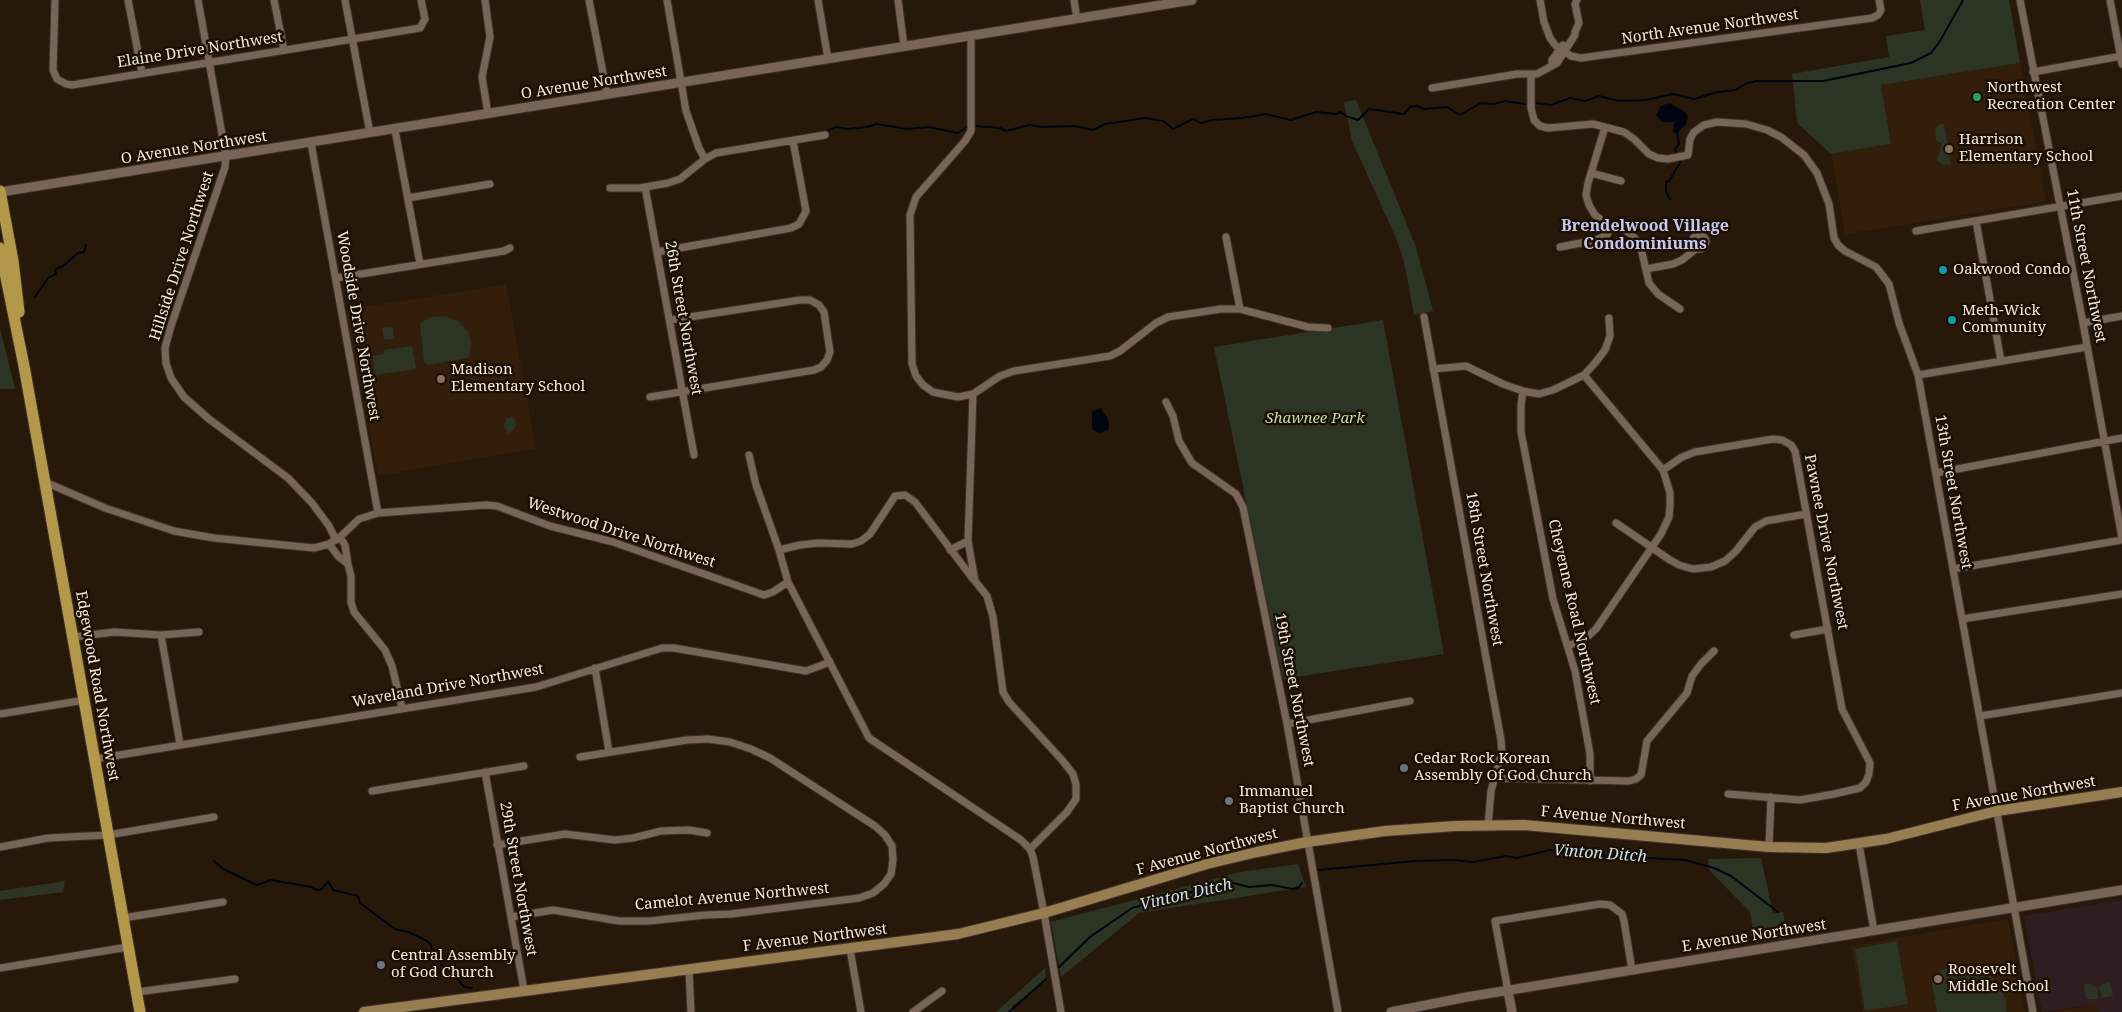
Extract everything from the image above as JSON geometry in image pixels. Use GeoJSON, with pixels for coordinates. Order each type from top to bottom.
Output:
{"type":"FeatureCollection","features":[{"type":"Feature","properties":{"kind":"main road","name":"Edgewood Road Northwest"},"geometry":{"type":"LineString","coordinates":[[0,192],[5,262],[140,1012]]}},
{"type":"Feature","properties":{"kind":"main road","name":"Edgewood Road Northwest"},"geometry":{"type":"LineString","coordinates":[[0,248],[5,262]]}},
{"type":"Feature","properties":{"kind":"main road","name":"F Avenue Northwest"},"geometry":{"type":"LineString","coordinates":[[364,1012],[958,934],[1044,913],[1208,864],[1307,842],[1402,829],[1533,826],[1769,847],[1826,848],[1859,844],[1997,811],[2122,792]]}},
{"type":"Feature","properties":{"kind":"street","name":"Elaine Drive Northwest"},"geometry":{"type":"LineString","coordinates":[[55,0],[53,64],[57,79],[72,85],[420,28],[424,23],[421,0]]}},
{"type":"Feature","properties":{"kind":"street"},"geometry":{"type":"LineString","coordinates":[[128,0],[142,73]]}},
{"type":"Feature","properties":{"kind":"street","name":"Hillside Drive Northwest"},"geometry":{"type":"LineString","coordinates":[[198,0],[226,156],[225,167],[171,326],[165,348],[166,363],[171,378],[184,397],[209,419],[288,478],[312,503],[344,545],[351,576],[351,602],[354,612],[385,650],[392,666],[402,708]]}},
{"type":"Feature","properties":{"kind":"street"},"geometry":{"type":"LineString","coordinates":[[274,0],[284,50]]}},
{"type":"Feature","properties":{"kind":"street"},"geometry":{"type":"LineString","coordinates":[[345,0],[370,133]]}},
{"type":"Feature","properties":{"kind":"street"},"geometry":{"type":"LineString","coordinates":[[485,0],[490,37],[482,77],[488,114]]}},
{"type":"Feature","properties":{"kind":"street"},"geometry":{"type":"LineString","coordinates":[[589,0],[607,94]]}},
{"type":"Feature","properties":{"kind":"street"},"geometry":{"type":"LineString","coordinates":[[666,0],[686,111],[705,159]]}},
{"type":"Feature","properties":{"kind":"street"},"geometry":{"type":"LineString","coordinates":[[818,0],[828,59]]}},
{"type":"Feature","properties":{"kind":"street"},"geometry":{"type":"LineString","coordinates":[[898,0],[904,46]]}},
{"type":"Feature","properties":{"kind":"street"},"geometry":{"type":"LineString","coordinates":[[1074,0],[1077,19]]}},
{"type":"Feature","properties":{"kind":"street","name":"O Avenue Northwest"},"geometry":{"type":"LineString","coordinates":[[0,192],[1077,19],[1150,3],[1192,0]]}},
{"type":"Feature","properties":{"kind":"street"},"geometry":{"type":"LineString","coordinates":[[1540,0],[1550,38],[1562,50]]}},
{"type":"Feature","properties":{"kind":"street"},"geometry":{"type":"LineString","coordinates":[[1432,88],[1517,74],[1531,75],[1552,66],[1552,60],[1562,50],[1579,22],[1577,0]]}},
{"type":"Feature","properties":{"kind":"street","name":"North Avenue Northwest"},"geometry":{"type":"LineString","coordinates":[[1562,50],[1581,58],[1872,18],[1878,15],[1881,10],[1879,0]]}},
{"type":"Feature","properties":{"kind":"street","name":"11th Street Northwest"},"geometry":{"type":"LineString","coordinates":[[2020,0],[2083,323],[2122,539]]}},
{"type":"Feature","properties":{"kind":"street"},"geometry":{"type":"LineString","coordinates":[[2110,0],[2122,64]]}},
{"type":"Feature","properties":{"kind":"street"},"geometry":{"type":"LineString","coordinates":[[970,36],[971,131],[965,141],[916,197],[910,215],[912,364],[916,376],[923,385],[933,392],[958,397],[973,394],[1000,376],[1014,371],[1110,356],[1120,351],[1156,323],[1168,317],[1221,309],[1240,309],[1308,327],[1328,328]]}},
{"type":"Feature","properties":{"kind":"street"},"geometry":{"type":"LineString","coordinates":[[2033,72],[2121,56]]}},
{"type":"Feature","properties":{"kind":"street"},"geometry":{"type":"LineString","coordinates":[[1531,75],[1531,108],[1534,120],[1540,126],[1548,128],[1593,124],[1605,127],[1586,196],[1589,205],[1596,215],[1611,226],[1623,229],[1631,234],[1640,244],[1649,283],[1658,294],[1680,309]]}},
{"type":"Feature","properties":{"kind":"street","name":"13th Street Northwest"},"geometry":{"type":"LineString","coordinates":[[1605,127],[1624,132],[1634,138],[1649,154],[1658,158],[1668,159],[1688,155],[1690,139],[1694,132],[1704,125],[1717,122],[1743,124],[1767,130],[1781,137],[1804,155],[1818,172],[1829,204],[1834,238],[1838,245],[1845,251],[1876,267],[1889,284],[1899,323],[1918,375],[2033,1012]]}},
{"type":"Feature","properties":{"kind":"street"},"geometry":{"type":"LineString","coordinates":[[395,130],[420,264]]}},
{"type":"Feature","properties":{"kind":"street"},"geometry":{"type":"LineString","coordinates":[[610,188],[645,187],[680,180],[705,159],[716,153],[825,135]]}},
{"type":"Feature","properties":{"kind":"street"},"geometry":{"type":"LineString","coordinates":[[657,252],[791,228],[799,224],[805,215],[806,207],[793,140]]}},
{"type":"Feature","properties":{"kind":"street","name":"Woodside Drive Northwest"},"geometry":{"type":"LineString","coordinates":[[311,143],[378,513]]}},
{"type":"Feature","properties":{"kind":"street"},"geometry":{"type":"LineString","coordinates":[[1592,173],[1621,181]]}},
{"type":"Feature","properties":{"kind":"street"},"geometry":{"type":"LineString","coordinates":[[408,198],[490,184]]}},
{"type":"Feature","properties":{"kind":"street","name":"26th Street Northwest"},"geometry":{"type":"LineString","coordinates":[[645,187],[694,455]]}},
{"type":"Feature","properties":{"kind":"street"},"geometry":{"type":"LineString","coordinates":[[1916,231],[2122,196]]}},
{"type":"Feature","properties":{"kind":"street"},"geometry":{"type":"LineString","coordinates":[[1976,222],[2001,361]]}},
{"type":"Feature","properties":{"kind":"street"},"geometry":{"type":"LineString","coordinates":[[1560,247],[1596,240],[1606,235],[1611,226]]}},
{"type":"Feature","properties":{"kind":"street"},"geometry":{"type":"LineString","coordinates":[[1226,237],[1240,309]]}},
{"type":"Feature","properties":{"kind":"street"},"geometry":{"type":"LineString","coordinates":[[336,278],[510,248]]}},
{"type":"Feature","properties":{"kind":"street"},"geometry":{"type":"LineString","coordinates":[[1646,269],[1673,264],[1682,260],[1697,248]]}},
{"type":"Feature","properties":{"kind":"street"},"geometry":{"type":"LineString","coordinates":[[650,397],[814,370],[821,367],[827,360],[830,352],[824,312],[819,305],[810,300],[670,320]]}},
{"type":"Feature","properties":{"kind":"street"},"geometry":{"type":"LineString","coordinates":[[2083,323],[2122,316]]}},
{"type":"Feature","properties":{"kind":"street","name":"18th Street Northwest"},"geometry":{"type":"LineString","coordinates":[[1424,317],[1501,740],[1502,752],[1488,804],[1488,826]]}},
{"type":"Feature","properties":{"kind":"street"},"geometry":{"type":"LineString","coordinates":[[1434,369],[1466,366],[1503,384],[1523,391],[1538,394],[1554,390],[1584,375],[1605,350],[1610,336],[1610,318]]}},
{"type":"Feature","properties":{"kind":"street"},"geometry":{"type":"LineString","coordinates":[[1918,375],[2087,347]]}},
{"type":"Feature","properties":{"kind":"street"},"geometry":{"type":"LineString","coordinates":[[1568,646],[1585,639],[1596,629],[1652,547],[1669,517],[1670,493],[1663,470],[1584,375]]}},
{"type":"Feature","properties":{"kind":"street","name":"Cheyenne Road Northwest"},"geometry":{"type":"LineString","coordinates":[[1523,391],[1521,432],[1553,599],[1568,646],[1590,754],[1590,781]]}},
{"type":"Feature","properties":{"kind":"street"},"geometry":{"type":"LineString","coordinates":[[973,394],[968,541],[975,581]]}},
{"type":"Feature","properties":{"kind":"street","name":"19th Street Northwest"},"geometry":{"type":"LineString","coordinates":[[1166,402],[1173,416],[1179,441],[1192,463],[1236,494],[1243,507],[1287,724],[1338,1012]]}},
{"type":"Feature","properties":{"kind":"street"},"geometry":{"type":"LineString","coordinates":[[1936,473],[2122,438]]}},
{"type":"Feature","properties":{"kind":"street","name":"Pawnee Drive Northwest"},"geometry":{"type":"LineString","coordinates":[[1663,470],[1682,456],[1695,452],[1773,439],[1782,440],[1791,445],[1795,451],[1842,709],[1870,763],[1870,774],[1860,788],[1849,791],[1810,800],[1771,797]]}},
{"type":"Feature","properties":{"kind":"street"},"geometry":{"type":"LineString","coordinates":[[749,455],[756,485],[788,582],[869,738],[1021,840],[1030,850],[1044,913],[1061,1012]]}},
{"type":"Feature","properties":{"kind":"street","name":"Westwood Drive Northwest"},"geometry":{"type":"LineString","coordinates":[[45,482],[105,508],[174,531],[214,538],[314,548],[329,544],[338,539],[359,519],[378,513],[486,505],[497,506],[550,526],[613,542],[764,595],[773,592],[788,582]]}},
{"type":"Feature","properties":{"kind":"street"},"geometry":{"type":"LineString","coordinates":[[779,550],[800,544],[852,544],[861,542],[870,534],[895,496],[900,494],[910,496],[987,596],[998,639],[1003,692],[1009,702],[1073,774],[1076,785],[1076,799],[1067,812],[1030,850]]}},
{"type":"Feature","properties":{"kind":"street"},"geometry":{"type":"LineString","coordinates":[[1616,523],[1679,565],[1693,569],[1711,567],[1725,561],[1736,551],[1755,526],[1766,521],[1806,514]]}},
{"type":"Feature","properties":{"kind":"street"},"geometry":{"type":"LineString","coordinates":[[1953,569],[2122,539]]}},
{"type":"Feature","properties":{"kind":"street"},"geometry":{"type":"LineString","coordinates":[[950,550],[968,541]]}},
{"type":"Feature","properties":{"kind":"street"},"geometry":{"type":"LineString","coordinates":[[329,544],[338,556],[348,564]]}},
{"type":"Feature","properties":{"kind":"street"},"geometry":{"type":"LineString","coordinates":[[1962,619],[2122,594]]}},
{"type":"Feature","properties":{"kind":"street"},"geometry":{"type":"LineString","coordinates":[[1794,635],[1828,629]]}},
{"type":"Feature","properties":{"kind":"street"},"geometry":{"type":"LineString","coordinates":[[74,637],[114,632],[161,635],[199,632]]}},
{"type":"Feature","properties":{"kind":"street"},"geometry":{"type":"LineString","coordinates":[[161,635],[180,744]]}},
{"type":"Feature","properties":{"kind":"street","name":"Waveland Drive Northwest"},"geometry":{"type":"LineString","coordinates":[[95,759],[536,687],[662,648],[674,648],[796,670],[814,670],[830,662]]}},
{"type":"Feature","properties":{"kind":"street"},"geometry":{"type":"LineString","coordinates":[[1496,778],[1629,782],[1636,779],[1641,775],[1647,741],[1687,693],[1692,676],[1700,664],[1714,651]]}},
{"type":"Feature","properties":{"kind":"street"},"geometry":{"type":"LineString","coordinates":[[580,757],[609,752],[595,668]]}},
{"type":"Feature","properties":{"kind":"street"},"geometry":{"type":"LineString","coordinates":[[1980,716],[2122,693]]}},
{"type":"Feature","properties":{"kind":"street"},"geometry":{"type":"LineString","coordinates":[[0,714],[85,700]]}},
{"type":"Feature","properties":{"kind":"street"},"geometry":{"type":"LineString","coordinates":[[1287,724],[1410,701]]}},
{"type":"Feature","properties":{"kind":"street","name":"Camelot Avenue Northwest"},"geometry":{"type":"LineString","coordinates":[[510,917],[553,910],[619,921],[649,921],[732,914],[859,898],[873,893],[884,884],[891,874],[892,846],[885,835],[875,826],[770,758],[751,749],[730,742],[708,739],[609,752]]}},
{"type":"Feature","properties":{"kind":"street"},"geometry":{"type":"LineString","coordinates":[[372,791],[524,766]]}},
{"type":"Feature","properties":{"kind":"street","name":"29th Street Northwest"},"geometry":{"type":"LineString","coordinates":[[485,772],[524,990]]}},
{"type":"Feature","properties":{"kind":"street"},"geometry":{"type":"LineString","coordinates":[[1728,794],[1771,797],[1769,847]]}},
{"type":"Feature","properties":{"kind":"street"},"geometry":{"type":"LineString","coordinates":[[0,847],[48,838],[108,834],[214,817]]}},
{"type":"Feature","properties":{"kind":"street"},"geometry":{"type":"LineString","coordinates":[[498,845],[565,834],[615,840],[633,838],[661,830],[689,830],[707,833]]}},
{"type":"Feature","properties":{"kind":"street"},"geometry":{"type":"LineString","coordinates":[[1859,844],[1874,931]]}},
{"type":"Feature","properties":{"kind":"street","name":"E Avenue Northwest"},"geometry":{"type":"LineString","coordinates":[[1391,1012],[1508,990],[2122,890]]}},
{"type":"Feature","properties":{"kind":"street"},"geometry":{"type":"LineString","coordinates":[[123,918],[223,902]]}},
{"type":"Feature","properties":{"kind":"street"},"geometry":{"type":"LineString","coordinates":[[1512,1012],[1495,922],[1600,904],[1610,905],[1622,914],[1632,970]]}},
{"type":"Feature","properties":{"kind":"street"},"geometry":{"type":"LineString","coordinates":[[0,968],[128,946]]}},
{"type":"Feature","properties":{"kind":"street"},"geometry":{"type":"LineString","coordinates":[[850,949],[861,1012]]}},
{"type":"Feature","properties":{"kind":"street"},"geometry":{"type":"LineString","coordinates":[[689,969],[691,1012]]}},
{"type":"Feature","properties":{"kind":"street"},"geometry":{"type":"LineString","coordinates":[[136,992],[235,979]]}},
{"type":"Feature","properties":{"kind":"street"},"geometry":{"type":"LineString","coordinates":[[913,1012],[942,991]]}},
{"type":"Feature","properties":{"kind":"shaded area","name":"Harrison Elementary School"},"geometry":{"type":"Polygon","coordinates":[[[2020,63],[2046,201],[1845,234],[1831,154],[1891,144],[1881,85],[2020,63]]]}},
{"type":"Feature","properties":{"kind":"shaded area"},"geometry":{"type":"Polygon","coordinates":[[[1670,103],[1685,112],[1688,117],[1686,124],[1677,134],[1673,132],[1674,122],[1662,122],[1656,115],[1661,106],[1670,103]]]}},
{"type":"Feature","properties":{"kind":"shaded area","name":"Madison Elementary School"},"geometry":{"type":"Polygon","coordinates":[[[506,284],[536,448],[378,476],[346,310],[506,284]]]}},
{"type":"Feature","properties":{"kind":"shaded area"},"geometry":{"type":"Polygon","coordinates":[[[1101,408],[1108,419],[1109,425],[1108,430],[1099,433],[1092,429],[1092,412],[1101,408]]]}},
{"type":"Feature","properties":{"kind":"shaded area"},"geometry":{"type":"Polygon","coordinates":[[[2122,900],[2122,1012],[2098,1012],[2096,1004],[2042,1012],[2024,916],[2122,900]]]}},
{"type":"Feature","properties":{"kind":"shaded area","name":"Roosevelt Middle School"},"geometry":{"type":"Polygon","coordinates":[[[2008,919],[2025,1012],[1863,1012],[1851,946],[2008,919]]]}},
{"type":"Feature","properties":{"kind":"shaded area","name":"Roosevelt Middle School"},"geometry":{"type":"Polygon","coordinates":[[[2096,1004],[2098,1012],[2052,1012],[2096,1004]]]}},
{"type":"Feature","properties":{"kind":"green space"},"geometry":{"type":"Polygon","coordinates":[[[1920,0],[2009,0],[2020,63],[1881,85],[1891,144],[1831,154],[1797,123],[1792,74],[1889,57],[1886,36],[1925,30],[1920,0]]]}},
{"type":"Feature","properties":{"kind":"green space"},"geometry":{"type":"Polygon","coordinates":[[[1356,100],[1416,247],[1433,311],[1414,315],[1404,262],[1396,238],[1352,141],[1344,102],[1356,100]]]}},
{"type":"Feature","properties":{"kind":"green space"},"geometry":{"type":"Polygon","coordinates":[[[1944,124],[1951,164],[1944,165],[1937,161],[1942,144],[1936,140],[1935,130],[1938,125],[1944,124]]]}},
{"type":"Feature","properties":{"kind":"green space"},"geometry":{"type":"Polygon","coordinates":[[[445,316],[458,321],[469,333],[471,346],[469,358],[428,365],[424,362],[420,324],[430,317],[445,316]]]}},
{"type":"Feature","properties":{"kind":"green space","name":"Shawnee Park"},"geometry":{"type":"Polygon","coordinates":[[[1383,320],[1444,654],[1283,679],[1214,347],[1383,320]]]}},
{"type":"Feature","properties":{"kind":"green space"},"geometry":{"type":"Polygon","coordinates":[[[393,327],[394,339],[384,340],[382,328],[393,327]]]}},
{"type":"Feature","properties":{"kind":"green space"},"geometry":{"type":"Polygon","coordinates":[[[0,329],[15,389],[0,389],[0,329]]]}},
{"type":"Feature","properties":{"kind":"green space"},"geometry":{"type":"Polygon","coordinates":[[[412,346],[416,369],[375,375],[372,356],[384,354],[384,350],[412,346]]]}},
{"type":"Feature","properties":{"kind":"green space"},"geometry":{"type":"Polygon","coordinates":[[[514,417],[516,426],[509,434],[504,427],[507,418],[514,417]]]}},
{"type":"Feature","properties":{"kind":"green space"},"geometry":{"type":"Polygon","coordinates":[[[1761,858],[1773,914],[1783,912],[1788,938],[1755,943],[1750,912],[1709,870],[1708,859],[1761,858]]]}},
{"type":"Feature","properties":{"kind":"green space"},"geometry":{"type":"Polygon","coordinates":[[[1298,864],[1306,887],[1139,913],[1061,977],[1051,922],[1240,872],[1298,864]]]}},
{"type":"Feature","properties":{"kind":"green space"},"geometry":{"type":"Polygon","coordinates":[[[65,881],[63,892],[0,900],[0,891],[65,881]]]}},
{"type":"Feature","properties":{"kind":"green space"},"geometry":{"type":"Polygon","coordinates":[[[1897,941],[1908,1004],[1865,1011],[1855,949],[1897,941]]]}},
{"type":"Feature","properties":{"kind":"green space"},"geometry":{"type":"Polygon","coordinates":[[[1956,965],[1972,966],[1987,972],[1999,985],[2006,1000],[2006,1012],[1937,1012],[1931,978],[1942,970],[1956,965]]]}},
{"type":"Feature","properties":{"kind":"green space"},"geometry":{"type":"Polygon","coordinates":[[[1045,968],[1046,981],[1012,1006],[1013,1012],[996,1012],[1045,968]]]}},
{"type":"Feature","properties":{"kind":"green space"},"geometry":{"type":"Polygon","coordinates":[[[2110,982],[2113,996],[2102,998],[2099,988],[2102,984],[2110,982]]]}},
{"type":"Feature","properties":{"kind":"green space"},"geometry":{"type":"Polygon","coordinates":[[[2089,983],[2098,989],[2098,999],[2086,999],[2084,985],[2089,983]]]}},
{"type":"Feature","properties":{"kind":"waterway"},"geometry":{"type":"LineString","coordinates":[[1536,103],[1551,105],[1570,98],[1585,101],[1599,96],[1619,101],[1646,100],[1673,94],[1694,99],[1717,92],[1736,90],[1745,84],[1756,81],[1823,81],[1911,63],[1931,53],[1940,41],[1963,0]]}},
{"type":"Feature","properties":{"kind":"waterway"},"geometry":{"type":"LineString","coordinates":[[976,126],[1000,128],[1006,131],[1029,125],[1043,127],[1075,126],[1093,130],[1105,124],[1145,118],[1163,121],[1173,129],[1193,119],[1201,123],[1266,114],[1291,120],[1316,112],[1336,114],[1341,112],[1358,120],[1369,109],[1404,114],[1410,107],[1417,106],[1424,109],[1447,107],[1460,115],[1481,103],[1494,104],[1505,101],[1525,104]]}},
{"type":"Feature","properties":{"kind":"waterway"},"geometry":{"type":"LineString","coordinates":[[829,130],[836,127],[847,129],[876,124],[908,129],[929,127],[958,133],[968,126]]}},
{"type":"Feature","properties":{"kind":"waterway"},"geometry":{"type":"LineString","coordinates":[[1676,153],[1675,149],[1679,144],[1677,134]]}},
{"type":"Feature","properties":{"kind":"waterway"},"geometry":{"type":"LineString","coordinates":[[1670,199],[1666,192],[1666,182],[1669,181],[1681,161]]}},
{"type":"Feature","properties":{"kind":"waterway"},"geometry":{"type":"LineString","coordinates":[[35,297],[48,278],[56,274],[55,270],[63,266],[78,253],[84,252],[86,245]]}},
{"type":"Feature","properties":{"kind":"waterway","name":"Vinton Ditch"},"geometry":{"type":"LineString","coordinates":[[1319,870],[1415,861],[1452,860],[1473,862],[1506,856],[1517,858],[1549,850],[1591,855],[1685,860],[1714,868],[1731,876],[1778,912]]}},
{"type":"Feature","properties":{"kind":"waterway"},"geometry":{"type":"LineString","coordinates":[[214,861],[223,869],[257,885],[271,880],[311,887],[317,890],[322,889],[328,881],[333,890],[358,896],[360,903],[395,929],[409,932],[427,941],[431,945],[440,964],[450,969],[464,987],[472,988]]}},
{"type":"Feature","properties":{"kind":"waterway","name":"Vinton Ditch"},"geometry":{"type":"LineString","coordinates":[[1059,967],[1090,937],[1132,908],[1229,882],[1249,887],[1272,885],[1293,889],[1299,887],[1302,883]]}},
{"type":"Feature","properties":{"kind":"waterway","name":"Vinton Ditch"},"geometry":{"type":"LineString","coordinates":[[1009,1012],[1046,979]]}},
{"type":"Feature","properties":{"kind":"place","name":"Northwest Recreation Center"},"geometry":{"type":"Point","coordinates":[1977,97]}},
{"type":"Feature","properties":{"kind":"place","name":"Harrison Elementary School"},"geometry":{"type":"Point","coordinates":[1949,149]}},
{"type":"Feature","properties":{"kind":"place","name":"Oakwood Condo"},"geometry":{"type":"Point","coordinates":[1943,270]}},
{"type":"Feature","properties":{"kind":"place","name":"Meth-Wick Community"},"geometry":{"type":"Point","coordinates":[1952,320]}},
{"type":"Feature","properties":{"kind":"place","name":"Madison Elementary School"},"geometry":{"type":"Point","coordinates":[441,379]}},
{"type":"Feature","properties":{"kind":"place","name":"Cedar Rock Korean Assembly Of God Church"},"geometry":{"type":"Point","coordinates":[1404,768]}},
{"type":"Feature","properties":{"kind":"place","name":"Immanuel Baptist Church"},"geometry":{"type":"Point","coordinates":[1229,801]}},
{"type":"Feature","properties":{"kind":"place","name":"Central Assembly of God Church"},"geometry":{"type":"Point","coordinates":[381,965]}},
{"type":"Feature","properties":{"kind":"place","name":"Roosevelt Middle School"},"geometry":{"type":"Point","coordinates":[1938,979]}},
{"type":"Feature","properties":{"kind":"district","name":"Brendelwood Village Condominiums"},"geometry":{"type":"Point","coordinates":[1645,235]}}]}
